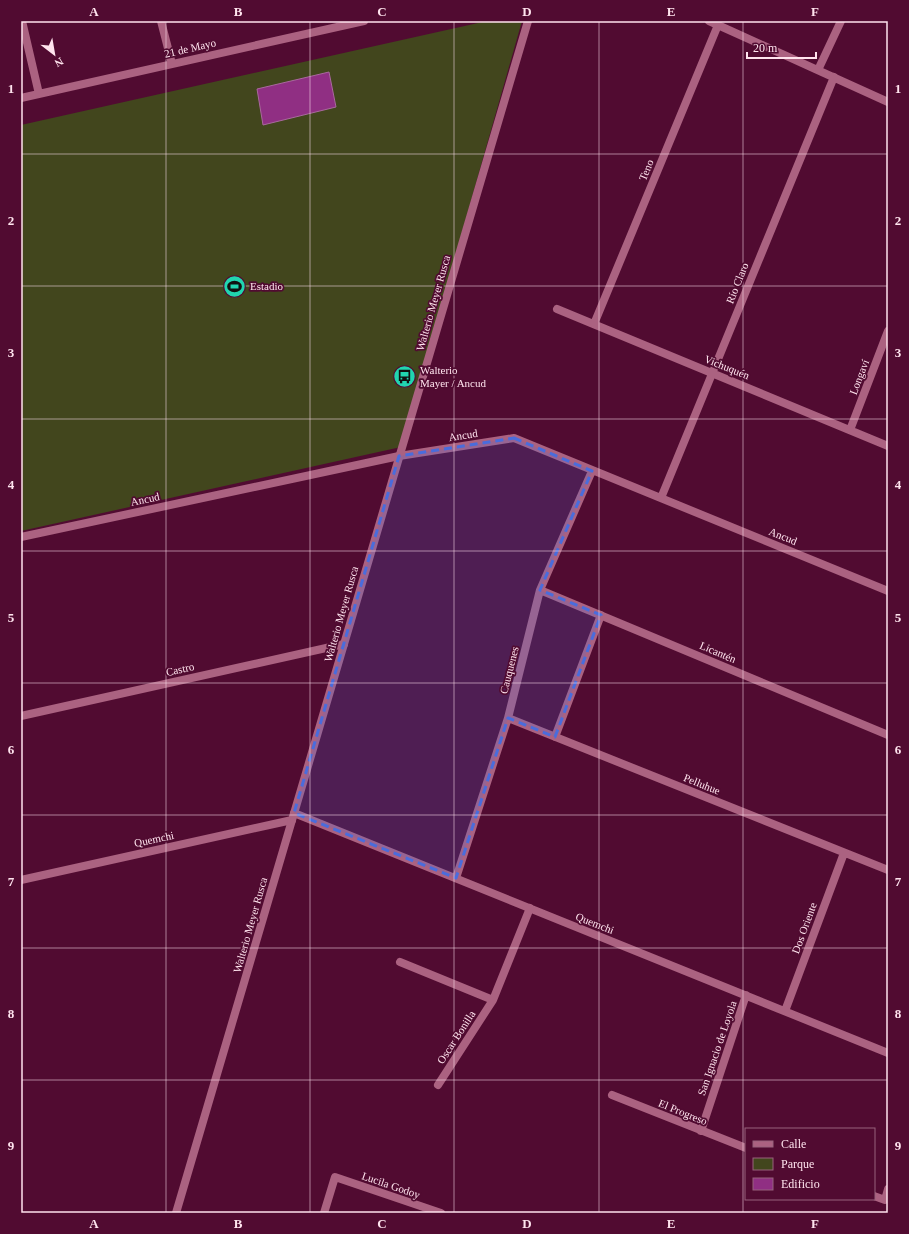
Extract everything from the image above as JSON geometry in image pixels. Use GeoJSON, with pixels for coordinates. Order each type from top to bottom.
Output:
{"type":"FeatureCollection","features":[{"type":"Feature","properties":{"kind":"street"},"geometry":{"type":"LineString","coordinates":[[22,21],[39,94]]}},
{"type":"Feature","properties":{"kind":"street"},"geometry":{"type":"LineString","coordinates":[[161,21],[172,64]]}},
{"type":"Feature","properties":{"kind":"street","name":"21 de Mayo"},"geometry":{"type":"LineString","coordinates":[[21,98],[364,21]]}},
{"type":"Feature","properties":{"kind":"street","name":"Walterio Meyer Rusca"},"geometry":{"type":"LineString","coordinates":[[176,1213],[528,21]]}},
{"type":"Feature","properties":{"kind":"street"},"geometry":{"type":"LineString","coordinates":[[709,21],[888,102]]}},
{"type":"Feature","properties":{"kind":"street"},"geometry":{"type":"LineString","coordinates":[[818,70],[840,21]]}},
{"type":"Feature","properties":{"kind":"street","name":"Teno"},"geometry":{"type":"LineString","coordinates":[[594,324],[718,25]]}},
{"type":"Feature","properties":{"kind":"street","name":"Río Claro"},"geometry":{"type":"LineString","coordinates":[[661,498],[834,77]]}},
{"type":"Feature","properties":{"kind":"street","name":"Vichuquén"},"geometry":{"type":"LineString","coordinates":[[557,309],[888,446]]}},
{"type":"Feature","properties":{"kind":"street","name":"Longaví"},"geometry":{"type":"LineString","coordinates":[[850,430],[888,332]]}},
{"type":"Feature","properties":{"kind":"street","name":"Ancud"},"geometry":{"type":"LineString","coordinates":[[21,537],[399,456],[514,438],[888,591]]}},
{"type":"Feature","properties":{"kind":"street","name":"Cauquenes"},"geometry":{"type":"LineString","coordinates":[[456,878],[508,718],[540,590],[592,470]]}},
{"type":"Feature","properties":{"kind":"street","name":"Licantén"},"geometry":{"type":"LineString","coordinates":[[540,590],[888,735]]}},
{"type":"Feature","properties":{"kind":"street"},"geometry":{"type":"LineString","coordinates":[[555,737],[601,615]]}},
{"type":"Feature","properties":{"kind":"street","name":"Castro"},"geometry":{"type":"LineString","coordinates":[[21,716],[344,644]]}},
{"type":"Feature","properties":{"kind":"street","name":"Pelluhue"},"geometry":{"type":"LineString","coordinates":[[508,718],[888,870]]}},
{"type":"Feature","properties":{"kind":"street","name":"Quemchi"},"geometry":{"type":"LineString","coordinates":[[21,880],[293,816],[456,878],[888,1052]]}},
{"type":"Feature","properties":{"kind":"street","name":"Dos Oriente"},"geometry":{"type":"LineString","coordinates":[[785,1011],[844,853]]}},
{"type":"Feature","properties":{"kind":"street","name":"Oscar Bonilla"},"geometry":{"type":"LineString","coordinates":[[438,1085],[493,1000],[530,908]]}},
{"type":"Feature","properties":{"kind":"street"},"geometry":{"type":"LineString","coordinates":[[400,962],[493,1000]]}},
{"type":"Feature","properties":{"kind":"street","name":"San Ignacio de Loyola"},"geometry":{"type":"LineString","coordinates":[[701,1131],[746,995]]}},
{"type":"Feature","properties":{"kind":"street","name":"El Progreso"},"geometry":{"type":"LineString","coordinates":[[612,1095],[745,1148]]}},
{"type":"Feature","properties":{"kind":"street","name":"Lucila Godoy"},"geometry":{"type":"LineString","coordinates":[[324,1213],[335,1177],[441,1213]]}},
{"type":"Feature","properties":{"kind":"street"},"geometry":{"type":"LineString","coordinates":[[875,1196],[885,1200],[888,1189]]}},
{"type":"Feature","properties":{"kind":"highlighted area"},"geometry":{"type":"Polygon","coordinates":[[[514,438],[592,471],[540,590],[601,615],[555,737],[508,718],[456,878],[294,813],[399,456],[514,438]]]}},
{"type":"Feature","properties":{"kind":"green space","name":"Estadio"},"geometry":{"type":"Polygon","coordinates":[[[487,21],[522,21],[401,447],[21,531],[21,125],[487,21]]]}},
{"type":"Feature","properties":{"kind":"building"},"geometry":{"type":"Polygon","coordinates":[[[329,72],[336,107],[263,125],[257,89],[329,72]]]}},
{"type":"Feature","properties":{"kind":"place","name":"Estadio"},"geometry":{"type":"Point","coordinates":[234,286]}},
{"type":"Feature","properties":{"kind":"place","name":"Walterio Mayer / Ancud"},"geometry":{"type":"Point","coordinates":[404,376]}}]}
